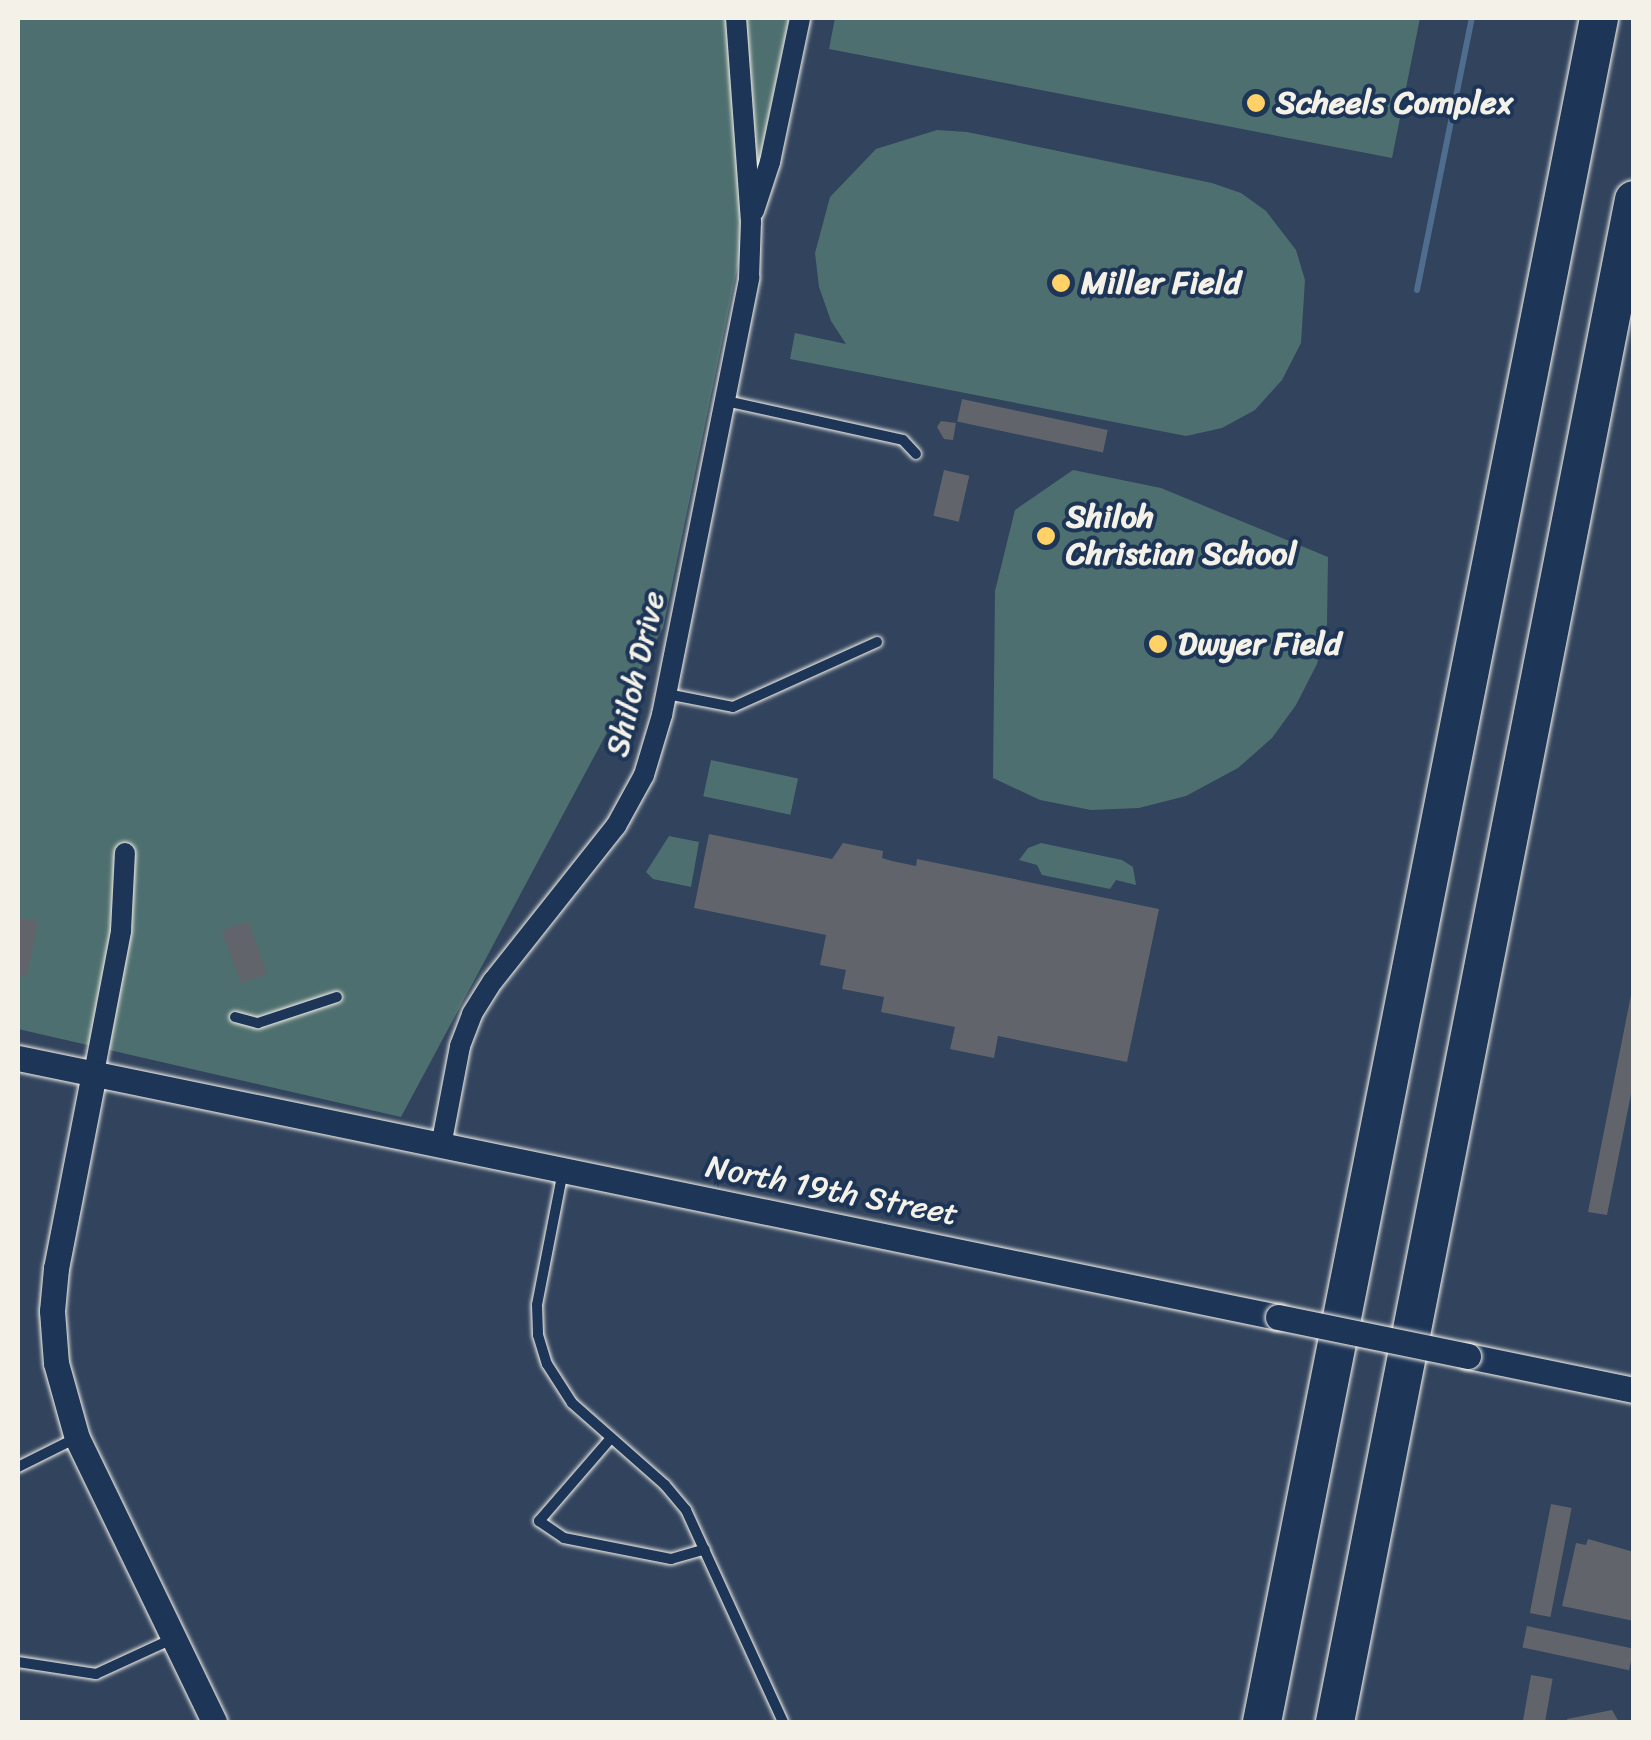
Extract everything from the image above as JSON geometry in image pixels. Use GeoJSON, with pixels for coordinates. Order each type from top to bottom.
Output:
{"type":"FeatureCollection","features":[{"type":"Feature","properties":{"kind":"highway"},"geometry":{"type":"LineString","coordinates":[[1262,1722],[1599,18]]}},
{"type":"Feature","properties":{"kind":"highway"},"geometry":{"type":"LineString","coordinates":[[1335,1722],[1634,200]]}},
{"type":"Feature","properties":{"kind":"street","name":"Shiloh Drive"},"geometry":{"type":"LineString","coordinates":[[441,1146],[460,1046],[472,1014],[492,981],[600,850],[631,802],[654,745],[749,278],[750,222],[736,18]]}},
{"type":"Feature","properties":{"kind":"street","name":"Shiloh Drive"},"geometry":{"type":"LineString","coordinates":[[750,222],[770,162],[800,18]]}},
{"type":"Feature","properties":{"kind":"street"},"geometry":{"type":"LineString","coordinates":[[125,854],[122,932],[56,1268],[52,1312],[56,1363],[77,1438],[214,1722]]}},
{"type":"Feature","properties":{"kind":"street","name":"North 19th Street"},"geometry":{"type":"LineString","coordinates":[[18,1058],[1634,1390]]}},
{"type":"Feature","properties":{"kind":"lane"},"geometry":{"type":"LineString","coordinates":[[726,401],[903,440],[916,454]]}},
{"type":"Feature","properties":{"kind":"lane"},"geometry":{"type":"LineString","coordinates":[[666,694],[733,706],[877,642]]}},
{"type":"Feature","properties":{"kind":"lane"},"geometry":{"type":"LineString","coordinates":[[235,1018],[258,1023],[337,997]]}},
{"type":"Feature","properties":{"kind":"lane"},"geometry":{"type":"LineString","coordinates":[[563,1171],[538,1306],[538,1336],[562,1390],[676,1497],[783,1722]]}},
{"type":"Feature","properties":{"kind":"lane"},"geometry":{"type":"LineString","coordinates":[[18,1468],[77,1438]]}},
{"type":"Feature","properties":{"kind":"lane"},"geometry":{"type":"LineString","coordinates":[[611,1438],[539,1521],[564,1538],[670,1559],[704,1549]]}},
{"type":"Feature","properties":{"kind":"lane"},"geometry":{"type":"LineString","coordinates":[[18,1662],[96,1674],[173,1638]]}},
{"type":"Feature","properties":{"kind":"green space"},"geometry":{"type":"Polygon","coordinates":[[[18,18],[789,18],[663,628],[401,1117],[18,1029],[18,18]]]}},
{"type":"Feature","properties":{"kind":"green space","name":"Scheels Complex"},"geometry":{"type":"Polygon","coordinates":[[[835,18],[1420,18],[1392,158],[829,49],[835,18]]]}},
{"type":"Feature","properties":{"kind":"green space"},"geometry":{"type":"Polygon","coordinates":[[[937,130],[967,132],[1212,183],[1241,193],[1266,211],[1296,250],[1305,280],[1301,343],[1282,380],[1255,410],[1222,428],[1186,436],[790,359],[795,333],[846,344],[831,321],[819,287],[815,253],[830,197],[876,149],[937,130]]]}},
{"type":"Feature","properties":{"kind":"green space","name":"Dwyer Field"},"geometry":{"type":"Polygon","coordinates":[[[1073,470],[1161,488],[1328,557],[1327,624],[1317,664],[1296,705],[1272,738],[1238,768],[1186,796],[1139,808],[1091,810],[1040,800],[993,778],[995,591],[1015,510],[1073,470]]]}},
{"type":"Feature","properties":{"kind":"green space"},"geometry":{"type":"Polygon","coordinates":[[[711,760],[798,779],[790,815],[703,796],[711,760]]]}},
{"type":"Feature","properties":{"kind":"green space"},"geometry":{"type":"Polygon","coordinates":[[[669,836],[699,842],[691,887],[653,879],[646,872],[669,836]]]}},
{"type":"Feature","properties":{"kind":"green space"},"geometry":{"type":"Polygon","coordinates":[[[1041,843],[1122,860],[1133,867],[1136,885],[1116,880],[1110,889],[1042,875],[1037,865],[1019,860],[1028,848],[1041,843]]]}},
{"type":"Feature","properties":{"kind":"building"},"geometry":{"type":"Polygon","coordinates":[[[962,399],[1108,430],[1103,452],[957,421],[962,399]]]}},
{"type":"Feature","properties":{"kind":"building"},"geometry":{"type":"Polygon","coordinates":[[[941,421],[956,423],[953,440],[944,439],[937,427],[941,421]]]}},
{"type":"Feature","properties":{"kind":"building"},"geometry":{"type":"Polygon","coordinates":[[[944,470],[969,476],[959,522],[933,516],[944,470]]]}},
{"type":"Feature","properties":{"kind":"building"},"geometry":{"type":"Polygon","coordinates":[[[709,834],[832,859],[843,843],[883,851],[882,858],[892,861],[916,866],[917,859],[1159,909],[1127,1062],[998,1036],[994,1058],[950,1049],[955,1027],[881,1012],[884,997],[842,989],[846,970],[820,965],[826,935],[694,908],[709,834]]]}},
{"type":"Feature","properties":{"kind":"building"},"geometry":{"type":"Polygon","coordinates":[[[18,917],[38,921],[27,977],[18,975],[18,917]]]}},
{"type":"Feature","properties":{"kind":"building"},"geometry":{"type":"Polygon","coordinates":[[[248,921],[267,974],[241,983],[222,931],[248,921]]]}},
{"type":"Feature","properties":{"kind":"building"},"geometry":{"type":"Polygon","coordinates":[[[1632,990],[1634,1079],[1607,1215],[1588,1212],[1632,990]]]}},
{"type":"Feature","properties":{"kind":"building"},"geometry":{"type":"Polygon","coordinates":[[[1551,1504],[1572,1508],[1550,1617],[1530,1613],[1551,1504]]]}},
{"type":"Feature","properties":{"kind":"building"},"geometry":{"type":"Polygon","coordinates":[[[1588,1539],[1634,1552],[1634,1621],[1562,1606],[1576,1543],[1586,1545],[1588,1539]]]}},
{"type":"Feature","properties":{"kind":"building"},"geometry":{"type":"Polygon","coordinates":[[[1527,1626],[1634,1649],[1629,1670],[1522,1648],[1527,1626]]]}},
{"type":"Feature","properties":{"kind":"building"},"geometry":{"type":"Polygon","coordinates":[[[1531,1675],[1553,1679],[1545,1722],[1523,1722],[1531,1675]]]}},
{"type":"Feature","properties":{"kind":"building"},"geometry":{"type":"Polygon","coordinates":[[[1612,1710],[1619,1722],[1567,1719],[1612,1710]]]}},
{"type":"Feature","properties":{"kind":"waterway"},"geometry":{"type":"LineString","coordinates":[[1417,290],[1472,18]]}},
{"type":"Feature","properties":{"kind":"place","name":"Scheels Complex"},"geometry":{"type":"Point","coordinates":[1256,103]}},
{"type":"Feature","properties":{"kind":"place","name":"Miller Field"},"geometry":{"type":"Point","coordinates":[1061,283]}},
{"type":"Feature","properties":{"kind":"place","name":"Shiloh Christian School"},"geometry":{"type":"Point","coordinates":[1046,536]}},
{"type":"Feature","properties":{"kind":"place","name":"Dwyer Field"},"geometry":{"type":"Point","coordinates":[1158,644]}}]}
